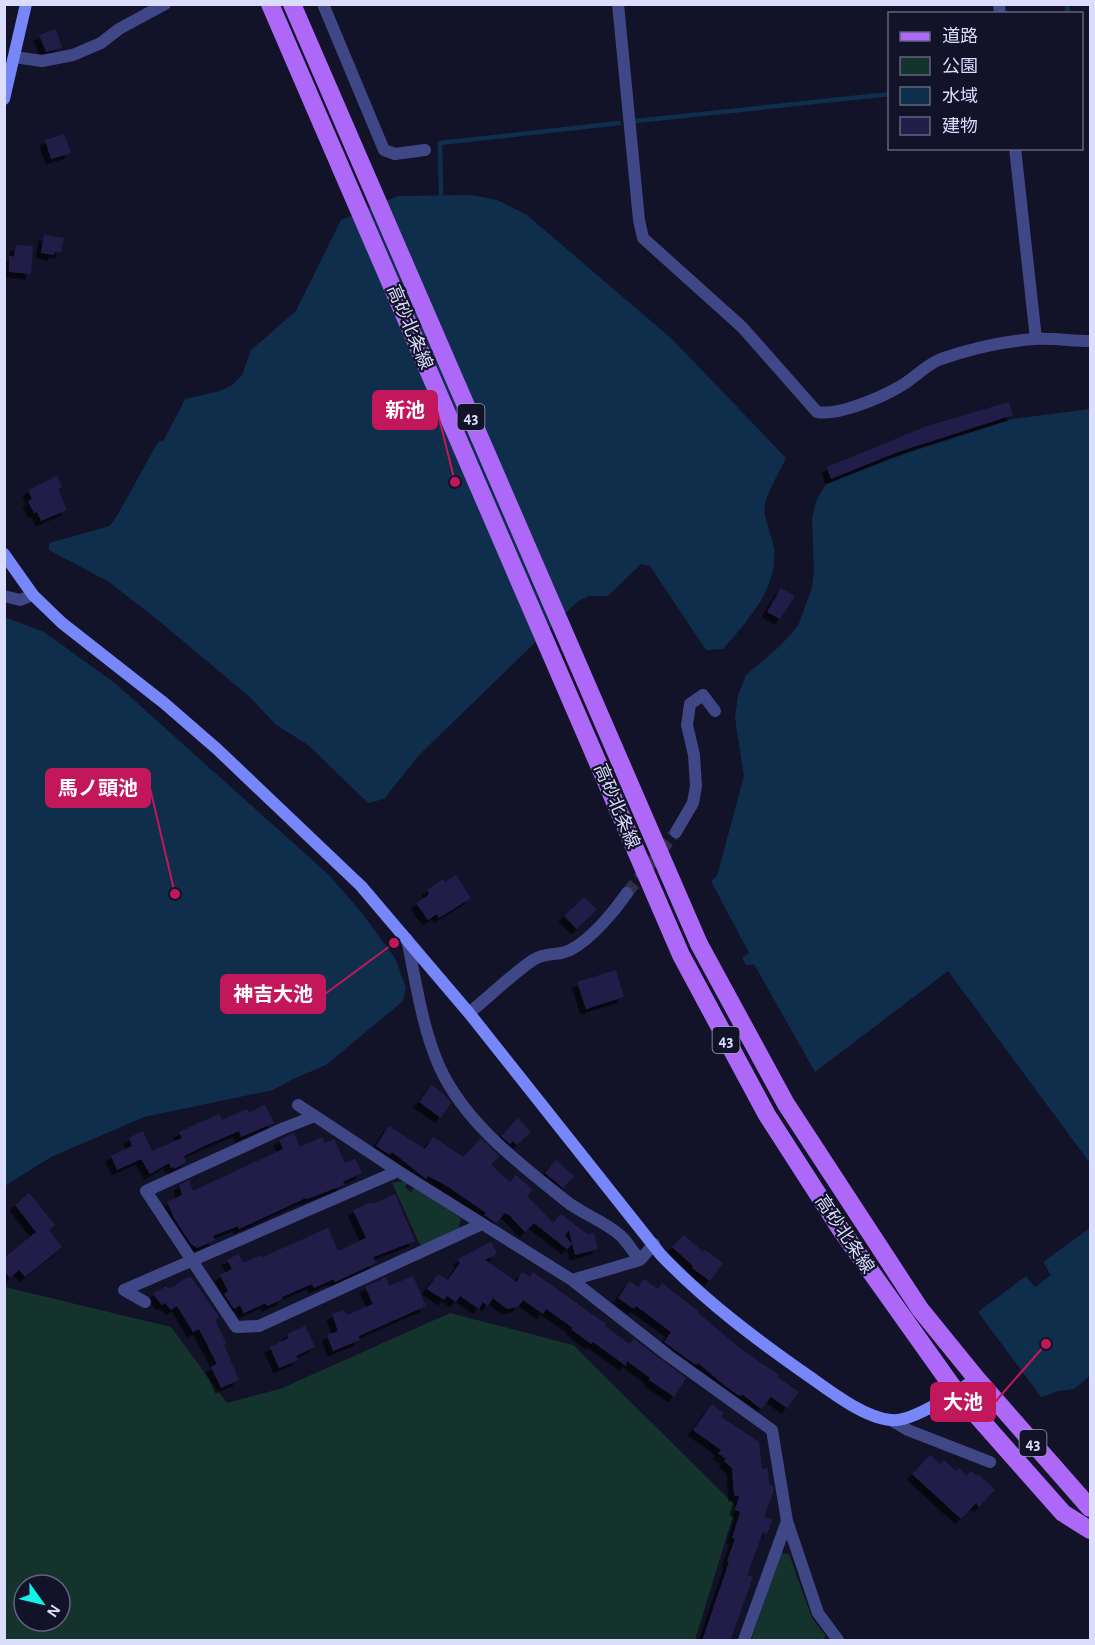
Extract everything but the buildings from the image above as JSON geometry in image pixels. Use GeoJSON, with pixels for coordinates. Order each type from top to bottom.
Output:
{"type":"FeatureCollection","features":[{"type":"Feature","properties":{"kind":"main road","name":"高砂北条線"},"geometry":{"type":"LineString","coordinates":[[270,4],[681,955],[767,1115],[839,1227],[957,1393],[1063,1513],[1090,1530]]}},
{"type":"Feature","properties":{"kind":"main road","name":"高砂北条線"},"geometry":{"type":"LineString","coordinates":[[292,4],[699,944],[786,1104],[920,1309],[976,1378],[1090,1508]]}},
{"type":"Feature","properties":{"kind":"street"},"geometry":{"type":"LineString","coordinates":[[4,99],[26,4]]}},
{"type":"Feature","properties":{"kind":"street"},"geometry":{"type":"LineString","coordinates":[[14,57],[42,61],[74,55],[100,43],[119,29],[165,4]]}},
{"type":"Feature","properties":{"kind":"street"},"geometry":{"type":"LineString","coordinates":[[323,4],[384,150],[395,154],[425,150]]}},
{"type":"Feature","properties":{"kind":"street"},"geometry":{"type":"LineString","coordinates":[[618,4],[639,220],[643,238],[742,327],[817,412],[827,414],[874,398],[900,387],[939,360],[985,348],[1036,339],[1090,341]]}},
{"type":"Feature","properties":{"kind":"street"},"geometry":{"type":"LineString","coordinates":[[1015,150],[1036,339]]}},
{"type":"Feature","properties":{"kind":"street"},"geometry":{"type":"LineString","coordinates":[[4,554],[33,595],[62,623],[164,703],[217,749],[361,886],[469,1013],[654,1244],[690,1285],[755,1338],[844,1400],[877,1417],[899,1420],[917,1413],[957,1393],[976,1378]]}},
{"type":"Feature","properties":{"kind":"street"},"geometry":{"type":"LineString","coordinates":[[4,596],[20,600],[33,595]]}},
{"type":"Feature","properties":{"kind":"street"},"geometry":{"type":"LineString","coordinates":[[676,832],[693,804],[696,786],[694,755],[687,725],[690,704],[703,695],[715,711]]}},
{"type":"Feature","properties":{"kind":"street"},"geometry":{"type":"LineString","coordinates":[[469,1013],[533,960],[546,953],[562,953],[573,949],[606,920],[627,893]]}},
{"type":"Feature","properties":{"kind":"street"},"geometry":{"type":"LineString","coordinates":[[407,938],[429,1039],[441,1069],[458,1098],[478,1123],[504,1148],[568,1203],[622,1237],[640,1260]]}},
{"type":"Feature","properties":{"kind":"street"},"geometry":{"type":"LineString","coordinates":[[298,1105],[572,1280],[669,1356],[772,1430],[787,1521],[818,1613],[837,1641]]}},
{"type":"Feature","properties":{"kind":"street"},"geometry":{"type":"LineString","coordinates":[[315,1116],[146,1191],[236,1327],[259,1326],[482,1224]]}},
{"type":"Feature","properties":{"kind":"street"},"geometry":{"type":"LineString","coordinates":[[145,1302],[124,1290],[398,1171]]}},
{"type":"Feature","properties":{"kind":"street"},"geometry":{"type":"LineString","coordinates":[[572,1280],[640,1260],[654,1244]]}},
{"type":"Feature","properties":{"kind":"street"},"geometry":{"type":"LineString","coordinates":[[891,1420],[908,1430],[990,1462]]}},
{"type":"Feature","properties":{"kind":"street"},"geometry":{"type":"LineString","coordinates":[[744,1641],[787,1521]]}},
{"type":"Feature","properties":{"kind":"green space"},"geometry":{"type":"Polygon","coordinates":[[[402,1181],[407,1183],[405,1187],[411,1192],[414,1188],[461,1218],[458,1230],[421,1247],[392,1183],[402,1181]]]}},
{"type":"Feature","properties":{"kind":"green space"},"geometry":{"type":"Polygon","coordinates":[[[5,1287],[171,1327],[227,1403],[280,1389],[450,1313],[573,1345],[736,1506],[695,1640],[5,1640],[5,1287]]]}},
{"type":"Feature","properties":{"kind":"green space"},"geometry":{"type":"Polygon","coordinates":[[[781,1553],[789,1554],[812,1618],[825,1635],[824,1640],[751,1640],[781,1553]]]}},
{"type":"Feature","properties":{"kind":"water"},"geometry":{"type":"Polygon","coordinates":[[[472,195],[497,200],[527,215],[672,339],[786,458],[764,509],[774,549],[774,564],[766,591],[751,616],[723,649],[706,650],[650,566],[641,564],[608,596],[589,596],[577,602],[419,755],[384,799],[368,803],[308,745],[275,724],[251,698],[158,620],[109,582],[49,550],[49,543],[110,526],[158,442],[164,440],[185,399],[220,391],[232,385],[242,375],[251,350],[296,311],[341,220],[398,196],[472,195]]]}},
{"type":"Feature","properties":{"kind":"water"},"geometry":{"type":"Polygon","coordinates":[[[1090,409],[1090,1163],[948,971],[815,1072],[754,964],[746,965],[742,958],[749,953],[711,881],[717,876],[744,776],[735,718],[738,695],[746,675],[780,646],[798,626],[812,588],[814,571],[812,520],[816,501],[826,484],[916,449],[1013,419],[1090,409]]]}},
{"type":"Feature","properties":{"kind":"water"},"geometry":{"type":"Polygon","coordinates":[[[5,617],[44,632],[116,684],[329,875],[362,913],[395,958],[406,988],[403,1001],[326,1065],[273,1090],[144,1117],[51,1157],[5,1186],[5,617]]]}},
{"type":"Feature","properties":{"kind":"water"},"geometry":{"type":"Polygon","coordinates":[[[1090,1228],[1090,1376],[1074,1389],[1058,1391],[1041,1397],[978,1312],[1026,1276],[1035,1287],[1051,1275],[1043,1262],[1090,1228]]]}},
{"type":"Feature","properties":{"kind":"waterway"},"geometry":{"type":"LineString","coordinates":[[1067,4],[1068,12]]}},
{"type":"Feature","properties":{"kind":"waterway"},"geometry":{"type":"LineString","coordinates":[[636,121],[888,94]]}},
{"type":"Feature","properties":{"kind":"waterway"},"geometry":{"type":"LineString","coordinates":[[441,195],[440,143],[619,123]]}},
{"type":"Feature","properties":{"kind":"tunnel"},"geometry":{"type":"LineString","coordinates":[[627,893],[676,832]]}},
{"type":"Feature","properties":{"kind":"place","name":"新池"},"geometry":{"type":"Point","coordinates":[455,482]}},
{"type":"Feature","properties":{"kind":"place","name":"馬ノ頭池"},"geometry":{"type":"Point","coordinates":[175,894]}},
{"type":"Feature","properties":{"kind":"place","name":"神吉大池"},"geometry":{"type":"Point","coordinates":[394,943]}},
{"type":"Feature","properties":{"kind":"place","name":"大池"},"geometry":{"type":"Point","coordinates":[1046,1344]}}]}
